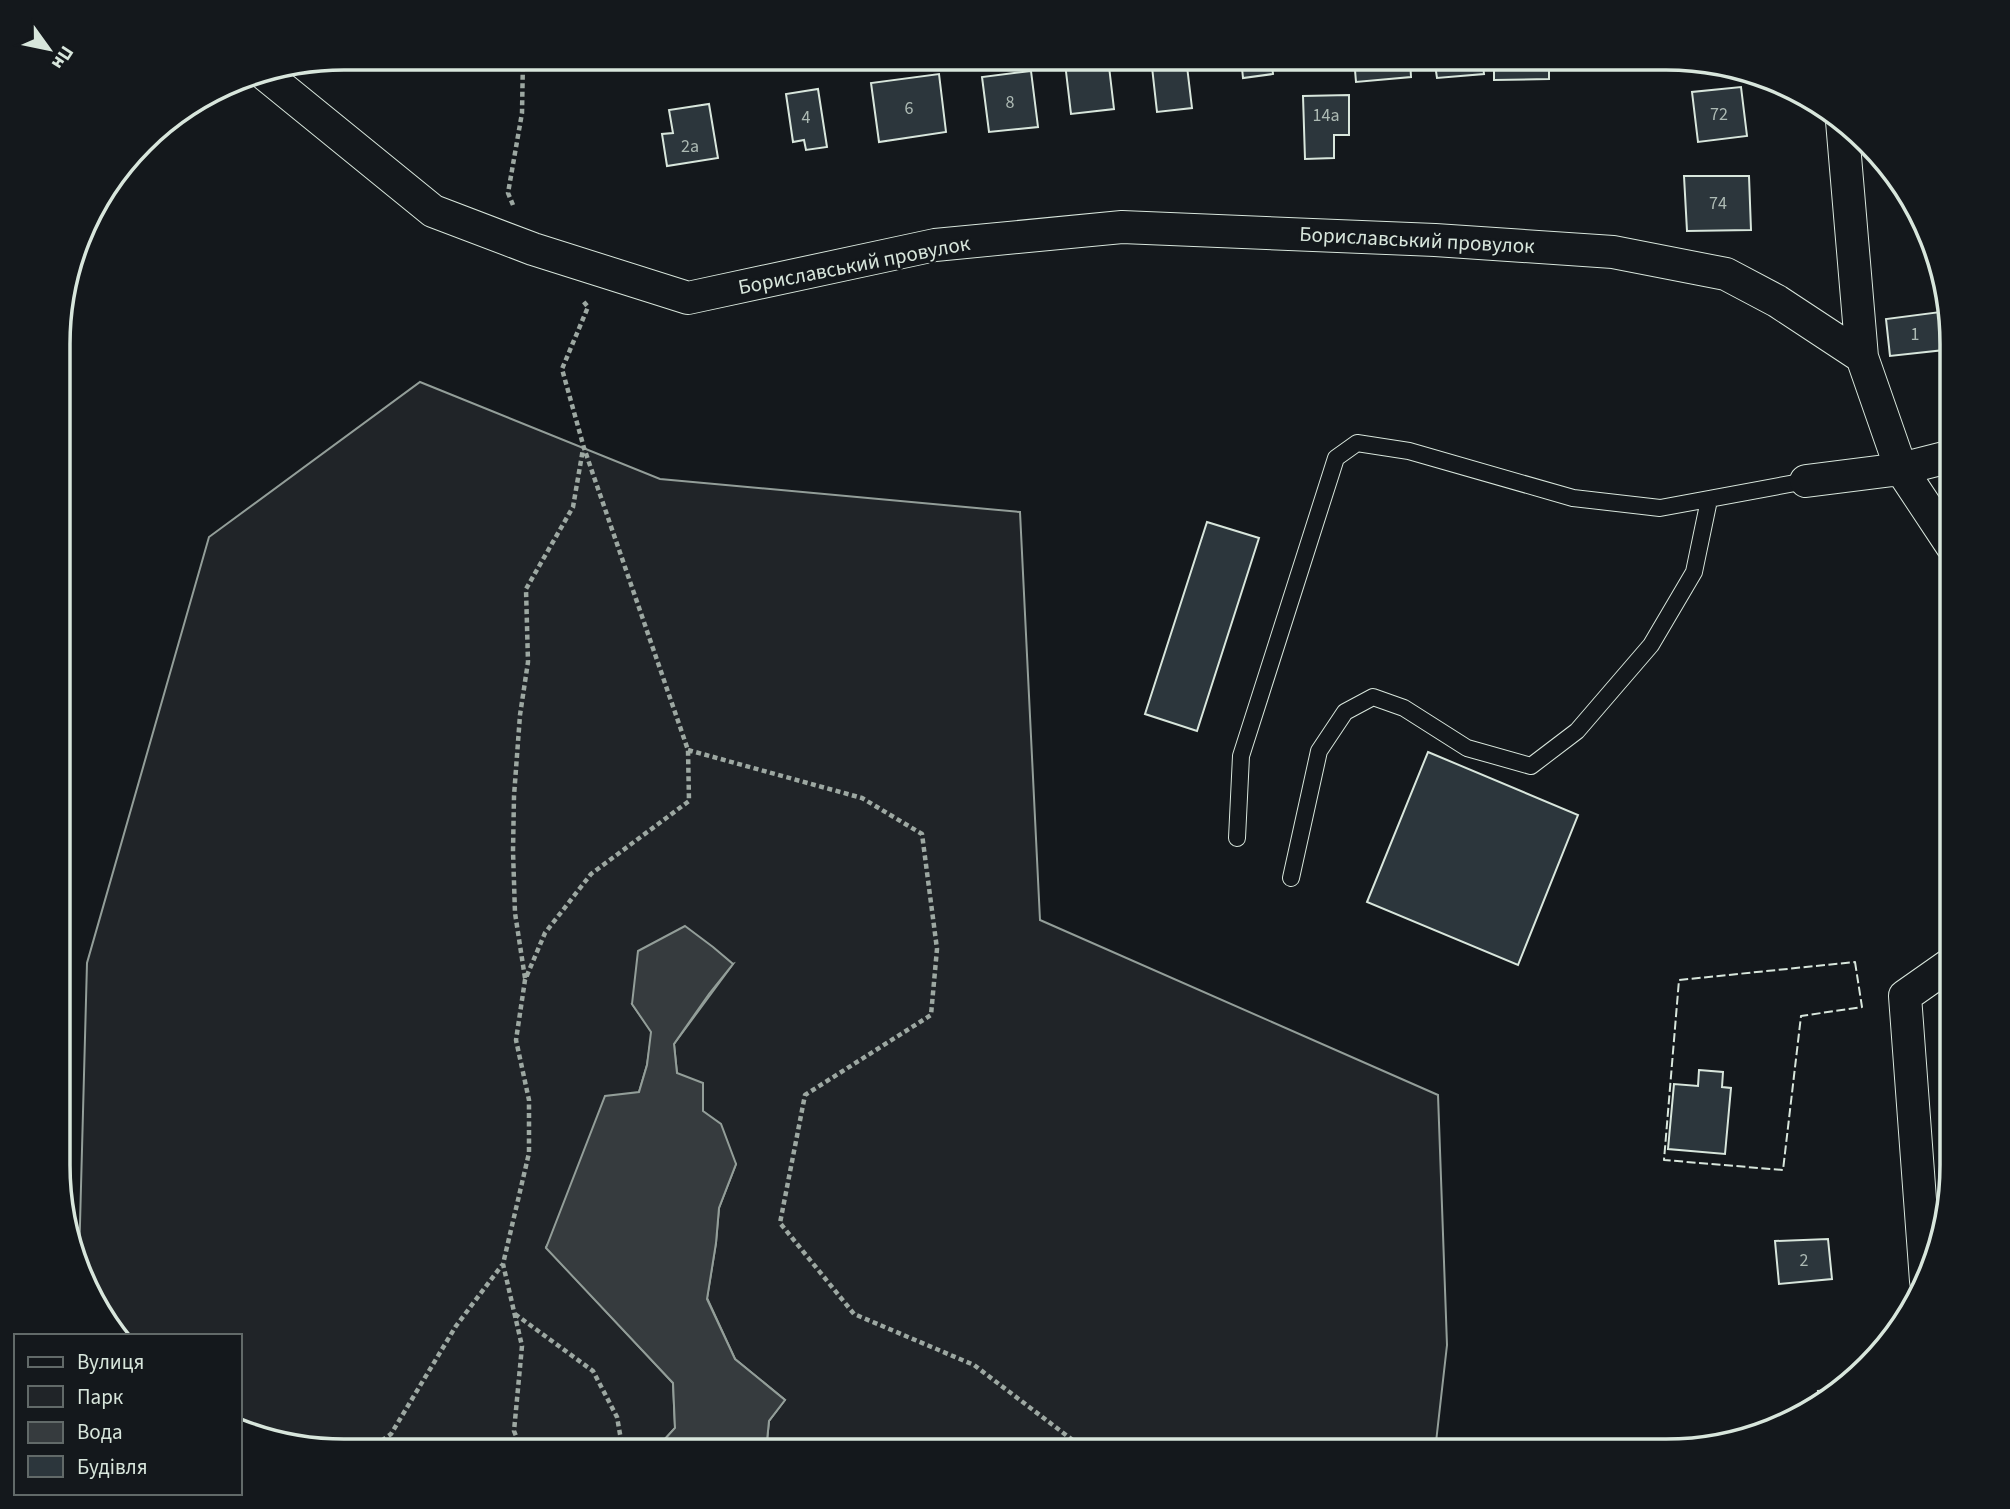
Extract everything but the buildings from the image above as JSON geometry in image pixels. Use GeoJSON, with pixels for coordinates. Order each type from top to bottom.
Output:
{"type":"FeatureCollection","features":[{"type":"Feature","properties":{"kind":"street","name":"Бориславський провулок"},"geometry":{"type":"LineString","coordinates":[[271,80],[433,211],[533,249],[688,298],[935,245],[1122,227],[1435,240],[1613,251],[1726,274],[1777,302],[1862,357]]}},
{"type":"Feature","properties":{"kind":"street"},"geometry":{"type":"LineString","coordinates":[[1843,135],[1862,357],[1901,470],[1940,528]]}},
{"type":"Feature","properties":{"kind":"street"},"geometry":{"type":"LineString","coordinates":[[1806,481],[1901,470],[1940,459]]}},
{"type":"Feature","properties":{"kind":"street"},"geometry":{"type":"LineString","coordinates":[[1924,1255],[1905,996],[1940,971]]}},
{"type":"Feature","properties":{"kind":"lane"},"geometry":{"type":"LineString","coordinates":[[1237,838],[1241,756],[1336,458],[1357,443],[1409,451],[1573,498],[1660,508],[1806,481]]}},
{"type":"Feature","properties":{"kind":"lane"},"geometry":{"type":"LineString","coordinates":[[1292,878],[1320,751],[1345,712],[1373,697],[1404,708],[1467,748],[1531,766],[1577,731],[1651,645],[1694,572],[1709,499]]}},
{"type":"Feature","properties":{"kind":"path"},"geometry":{"type":"LineString","coordinates":[[523,70],[522,113],[508,193],[533,249]]}},
{"type":"Feature","properties":{"kind":"path"},"geometry":{"type":"LineString","coordinates":[[384,1439],[391,1434],[456,1326],[503,1264],[529,1153],[529,1100],[516,1040],[525,980],[545,933],[591,874],[689,801],[688,750],[584,448],[562,369],[588,307],[579,297]]}},
{"type":"Feature","properties":{"kind":"path"},"geometry":{"type":"LineString","coordinates":[[525,980],[515,913],[513,851],[520,715],[528,662],[526,589],[573,507],[584,448]]}},
{"type":"Feature","properties":{"kind":"path"},"geometry":{"type":"LineString","coordinates":[[688,750],[862,798],[922,834],[937,949],[931,1015],[805,1095],[780,1223],[854,1314],[974,1365],[1071,1439]]}},
{"type":"Feature","properties":{"kind":"path"},"geometry":{"type":"LineString","coordinates":[[503,1264],[522,1346],[514,1431],[517,1439]]}},
{"type":"Feature","properties":{"kind":"path"},"geometry":{"type":"LineString","coordinates":[[514,1313],[593,1371],[617,1417],[621,1439]]}},
{"type":"Feature","properties":{"kind":"green space"},"geometry":{"type":"Polygon","coordinates":[[[420,382],[660,479],[1020,512],[1040,920],[1438,1095],[1447,1345],[1436,1439],[767,1439],[769,1421],[785,1400],[735,1359],[707,1298],[719,1208],[736,1164],[677,1073],[674,1044],[733,964],[632,1004],[652,1032],[647,1065],[639,1092],[546,1247],[673,1383],[675,1428],[665,1439],[344,1439],[290,1434],[242,1419],[242,1334],[129,1334],[98,1286],[80,1238],[87,963],[209,537],[420,382]]]}},
{"type":"Feature","properties":{"kind":"water"},"geometry":{"type":"Polygon","coordinates":[[[685,926],[733,964],[674,1044],[677,1073],[703,1083],[703,1111],[721,1124],[736,1164],[719,1208],[707,1299],[735,1359],[785,1400],[769,1421],[767,1439],[665,1439],[675,1428],[673,1383],[546,1248],[605,1096],[639,1092],[647,1065],[651,1032],[632,1004],[638,951],[685,926]]]}},
{"type":"Feature","properties":{"kind":"fence"},"geometry":{"type":"LineString","coordinates":[[1855,962],[1862,1007],[1801,1016],[1783,1170],[1664,1160],[1679,980],[1855,962]]}}]}
